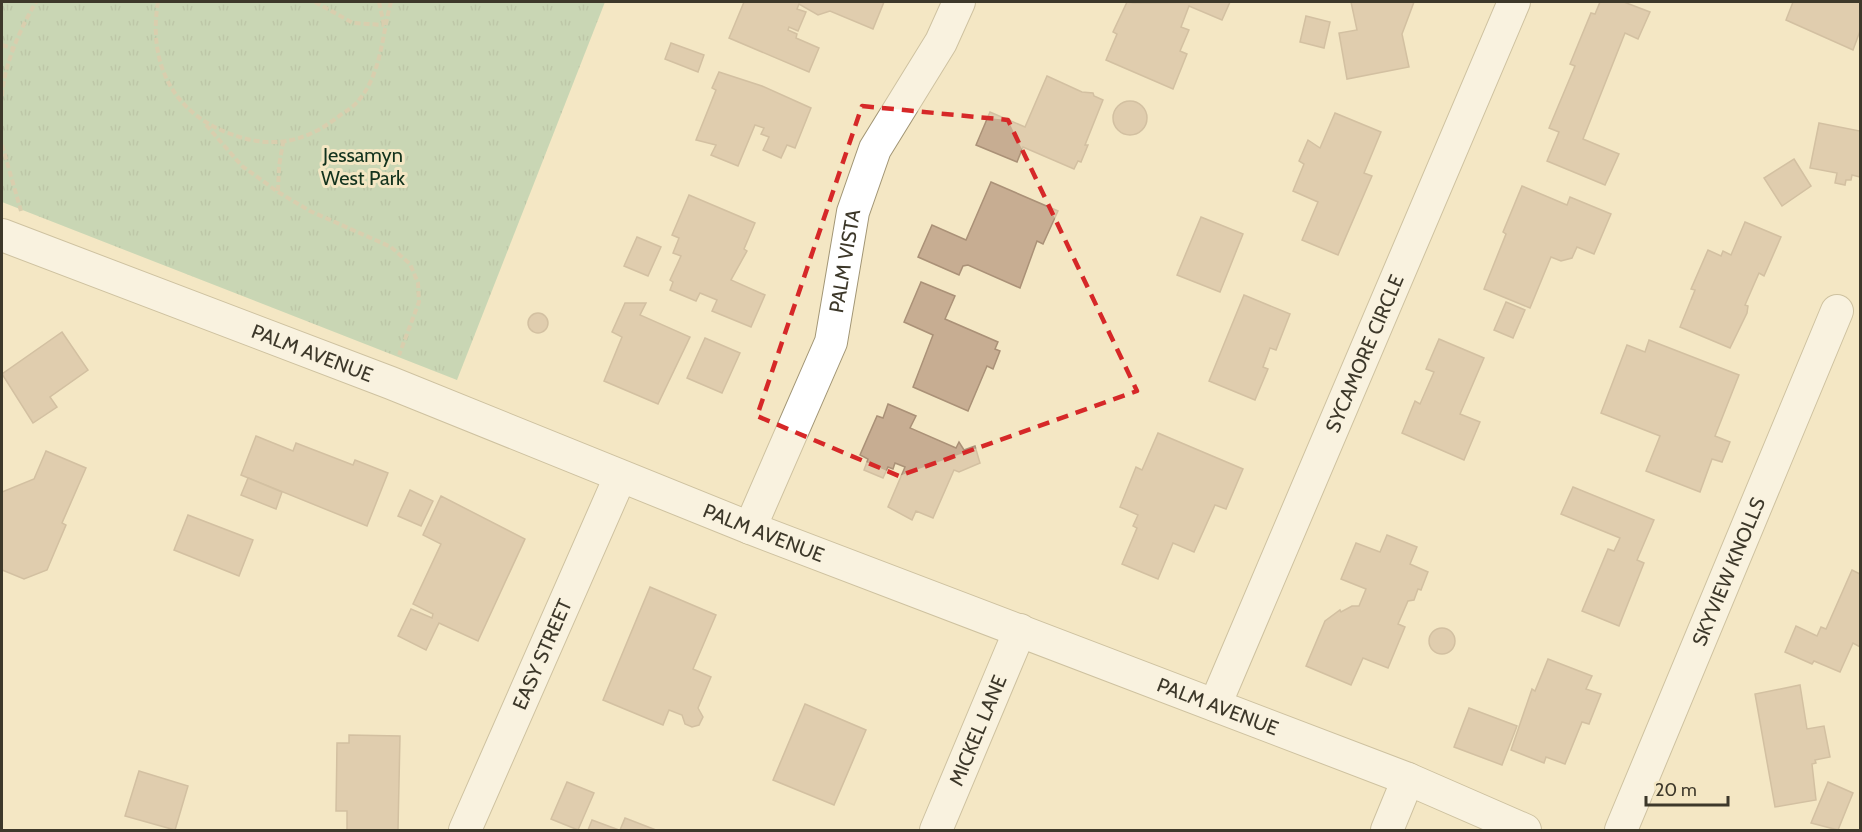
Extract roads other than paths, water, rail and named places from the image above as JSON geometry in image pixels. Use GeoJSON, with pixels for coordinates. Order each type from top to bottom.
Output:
{"type":"FeatureCollection","features":[{"type":"Feature","properties":{"kind":"street","name":"PALM VISTA"},"geometry":{"type":"LineString","coordinates":[[750,528],[831,342],[853,212],[875,149],[941,42],[959,2]]}},
{"type":"Feature","properties":{"kind":"street","name":"SYCAMORE CIRCLE"},"geometry":{"type":"LineString","coordinates":[[1215,705],[1514,2]]}},
{"type":"Feature","properties":{"kind":"street","name":"PALM AVENUE"},"geometry":{"type":"LineString","coordinates":[[12,239],[391,383],[750,528],[1407,779],[1525,831]]}},
{"type":"Feature","properties":{"kind":"street","name":"SKYVIEW KNOLLS"},"geometry":{"type":"LineString","coordinates":[[1621,831],[1837,311]]}},
{"type":"Feature","properties":{"kind":"street","name":"EASY STREET"},"geometry":{"type":"LineString","coordinates":[[465,831],[620,477]]}},
{"type":"Feature","properties":{"kind":"street","name":"MICKEL LANE"},"geometry":{"type":"LineString","coordinates":[[936,831],[1020,630]]}},
{"type":"Feature","properties":{"kind":"street"},"geometry":{"type":"LineString","coordinates":[[1387,831],[1407,779]]}},
{"type":"Feature","properties":{"kind":"park label","name":"Jessamyn West Park"},"geometry":{"type":"Point","coordinates":[363,166]}}]}
